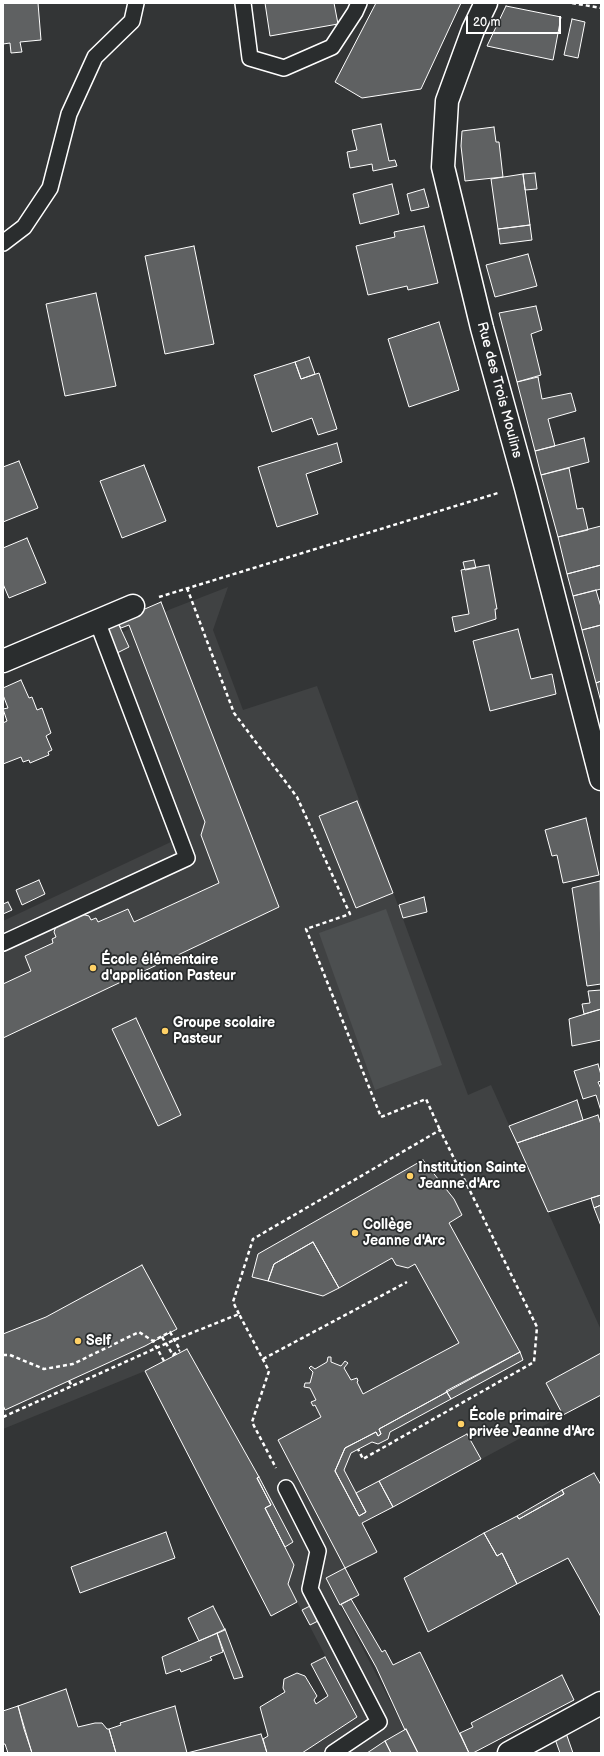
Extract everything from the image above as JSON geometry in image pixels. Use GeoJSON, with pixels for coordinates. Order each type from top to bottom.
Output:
{"type":"FeatureCollection","features":[{"type":"Feature","properties":{"kind":"street","name":"Rue des Trois Moulins"},"geometry":{"type":"LineString","coordinates":[[486,3],[473,30],[447,101],[443,167],[482,328],[526,488],[601,779]]}},
{"type":"Feature","properties":{"kind":"street"},"geometry":{"type":"LineString","coordinates":[[3,661],[133,606]]}},
{"type":"Feature","properties":{"kind":"street"},"geometry":{"type":"LineString","coordinates":[[509,1753],[601,1703]]}},
{"type":"Feature","properties":{"kind":"lane"},"geometry":{"type":"LineString","coordinates":[[3,243],[24,228],[50,188],[69,114],[95,57],[132,21],[136,3]]}},
{"type":"Feature","properties":{"kind":"lane"},"geometry":{"type":"LineString","coordinates":[[243,3],[250,58],[284,68],[332,47],[355,12],[359,3]]}},
{"type":"Feature","properties":{"kind":"lane"},"geometry":{"type":"LineString","coordinates":[[3,943],[187,858],[97,621]]}},
{"type":"Feature","properties":{"kind":"lane"},"geometry":{"type":"LineString","coordinates":[[286,1488],[318,1551],[310,1589],[379,1722],[333,1753]]}},
{"type":"Feature","properties":{"kind":"path"},"geometry":{"type":"LineString","coordinates":[[572,3],[601,8]]}},
{"type":"Feature","properties":{"kind":"path"},"geometry":{"type":"LineString","coordinates":[[133,606],[500,492]]}},
{"type":"Feature","properties":{"kind":"path"},"geometry":{"type":"LineString","coordinates":[[187,588],[234,713],[297,797],[350,914],[306,929],[381,1116],[426,1099],[537,1327],[534,1362],[363,1459],[358,1449]]}},
{"type":"Feature","properties":{"kind":"path"},"geometry":{"type":"LineString","coordinates":[[286,1488],[252,1422],[269,1371],[233,1302],[253,1239],[440,1130]]}},
{"type":"Feature","properties":{"kind":"path"},"geometry":{"type":"LineString","coordinates":[[263,1359],[407,1282]]}},
{"type":"Feature","properties":{"kind":"path"},"geometry":{"type":"LineString","coordinates":[[3,1416],[166,1344],[239,1314]]}},
{"type":"Feature","properties":{"kind":"path"},"geometry":{"type":"LineString","coordinates":[[3,1355],[10,1355],[44,1369],[73,1364],[139,1332],[153,1341],[164,1361]]}},
{"type":"Feature","properties":{"kind":"path"},"geometry":{"type":"LineString","coordinates":[[153,1341],[170,1332],[180,1350],[173,1354],[162,1337]]}},
{"type":"Feature","properties":{"kind":"path"},"geometry":{"type":"LineString","coordinates":[[69,1381],[72,1386]]}},
{"type":"Feature","properties":{"kind":"shaded area","name":"Institution Sainte Jeanne d'Arc"},"geometry":{"type":"Polygon","coordinates":[[[228,587],[213,630],[243,710],[317,686],[468,1095],[491,1085],[601,1330],[601,1395],[362,1523],[377,1552],[326,1578],[405,1730],[367,1753],[302,1753],[357,1716],[297,1602],[271,1616],[145,1371],[3,1429],[3,921],[173,841],[96,645],[171,609],[228,587]]]}},
{"type":"Feature","properties":{"kind":"shaded area"},"geometry":{"type":"Polygon","coordinates":[[[386,909],[442,1065],[375,1090],[319,933],[386,909]]]}},
{"type":"Feature","properties":{"kind":"building"},"geometry":{"type":"Polygon","coordinates":[[[3,3],[38,3],[41,40],[20,42],[22,52],[11,53],[10,43],[3,44],[3,3]]]}},
{"type":"Feature","properties":{"kind":"building"},"geometry":{"type":"Polygon","coordinates":[[[265,3],[334,3],[338,24],[270,36],[265,3]]]}},
{"type":"Feature","properties":{"kind":"building"},"geometry":{"type":"Polygon","coordinates":[[[376,3],[461,3],[421,89],[362,98],[335,82],[376,3]]]}},
{"type":"Feature","properties":{"kind":"building"},"geometry":{"type":"Polygon","coordinates":[[[506,6],[561,17],[553,60],[487,46],[506,6]]]}},
{"type":"Feature","properties":{"kind":"building"},"geometry":{"type":"Polygon","coordinates":[[[572,19],[585,22],[578,58],[564,55],[572,19]]]}},
{"type":"Feature","properties":{"kind":"building"},"geometry":{"type":"Polygon","coordinates":[[[381,124],[389,161],[395,160],[397,166],[373,171],[372,164],[350,168],[347,152],[357,150],[352,130],[381,124]]]}},
{"type":"Feature","properties":{"kind":"building"},"geometry":{"type":"Polygon","coordinates":[[[494,127],[496,142],[499,142],[503,177],[465,181],[461,146],[462,131],[494,127]]]}},
{"type":"Feature","properties":{"kind":"building"},"geometry":{"type":"Polygon","coordinates":[[[535,173],[537,189],[525,190],[523,174],[535,173]]]}},
{"type":"Feature","properties":{"kind":"building"},"geometry":{"type":"Polygon","coordinates":[[[523,174],[530,225],[498,229],[491,179],[523,174]]]}},
{"type":"Feature","properties":{"kind":"building"},"geometry":{"type":"Polygon","coordinates":[[[392,184],[399,214],[360,224],[353,194],[392,184]]]}},
{"type":"Feature","properties":{"kind":"building"},"geometry":{"type":"Polygon","coordinates":[[[424,189],[429,207],[411,211],[407,194],[424,189]]]}},
{"type":"Feature","properties":{"kind":"building"},"geometry":{"type":"Polygon","coordinates":[[[530,225],[532,240],[500,244],[498,229],[530,225]]]}},
{"type":"Feature","properties":{"kind":"building"},"geometry":{"type":"Polygon","coordinates":[[[424,226],[438,283],[408,290],[407,286],[368,295],[356,246],[395,237],[394,232],[424,226]]]}},
{"type":"Feature","properties":{"kind":"building"},"geometry":{"type":"Polygon","coordinates":[[[194,246],[214,344],[165,354],[145,256],[194,246]]]}},
{"type":"Feature","properties":{"kind":"building"},"geometry":{"type":"Polygon","coordinates":[[[528,254],[537,286],[495,297],[486,265],[528,254]]]}},
{"type":"Feature","properties":{"kind":"building"},"geometry":{"type":"Polygon","coordinates":[[[96,293],[116,386],[65,396],[46,304],[96,293]]]}},
{"type":"Feature","properties":{"kind":"building"},"geometry":{"type":"Polygon","coordinates":[[[536,306],[542,330],[531,334],[541,375],[517,382],[499,313],[536,306]]]}},
{"type":"Feature","properties":{"kind":"building"},"geometry":{"type":"Polygon","coordinates":[[[439,322],[459,390],[409,407],[388,339],[439,322]]]}},
{"type":"Feature","properties":{"kind":"building"},"geometry":{"type":"Polygon","coordinates":[[[309,357],[315,374],[301,379],[295,362],[309,357]]]}},
{"type":"Feature","properties":{"kind":"building"},"geometry":{"type":"Polygon","coordinates":[[[295,362],[301,379],[319,373],[337,429],[318,435],[312,418],[272,432],[254,375],[295,362]]]}},
{"type":"Feature","properties":{"kind":"building"},"geometry":{"type":"Polygon","coordinates":[[[538,377],[542,399],[571,393],[576,411],[548,419],[555,446],[535,451],[517,382],[538,377]]]}},
{"type":"Feature","properties":{"kind":"building"},"geometry":{"type":"Polygon","coordinates":[[[584,438],[589,462],[541,475],[535,451],[584,438]]]}},
{"type":"Feature","properties":{"kind":"building"},"geometry":{"type":"Polygon","coordinates":[[[337,443],[342,462],[306,474],[318,514],[277,527],[258,467],[337,443]]]}},
{"type":"Feature","properties":{"kind":"building"},"geometry":{"type":"Polygon","coordinates":[[[19,461],[38,508],[3,522],[3,467],[19,461]]]}},
{"type":"Feature","properties":{"kind":"building"},"geometry":{"type":"Polygon","coordinates":[[[144,465],[166,521],[122,538],[100,481],[144,465]]]}},
{"type":"Feature","properties":{"kind":"building"},"geometry":{"type":"Polygon","coordinates":[[[569,468],[577,509],[583,508],[588,530],[558,537],[541,475],[569,468]]]}},
{"type":"Feature","properties":{"kind":"building"},"geometry":{"type":"Polygon","coordinates":[[[601,526],[601,565],[567,574],[558,537],[601,526]]]}},
{"type":"Feature","properties":{"kind":"building"},"geometry":{"type":"Polygon","coordinates":[[[27,538],[46,583],[9,598],[3,584],[3,548],[27,538]]]}},
{"type":"Feature","properties":{"kind":"building"},"geometry":{"type":"Polygon","coordinates":[[[474,560],[476,568],[465,570],[463,562],[474,560]]]}},
{"type":"Feature","properties":{"kind":"building"},"geometry":{"type":"Polygon","coordinates":[[[489,565],[497,609],[495,609],[496,619],[455,632],[452,617],[469,614],[461,570],[489,565]]]}},
{"type":"Feature","properties":{"kind":"building"},"geometry":{"type":"Polygon","coordinates":[[[601,565],[601,589],[573,596],[567,574],[601,565]]]}},
{"type":"Feature","properties":{"kind":"building"},"geometry":{"type":"Polygon","coordinates":[[[596,590],[601,607],[601,625],[582,630],[573,596],[596,590]]]}},
{"type":"Feature","properties":{"kind":"building"},"geometry":{"type":"Polygon","coordinates":[[[161,602],[279,907],[3,1038],[3,984],[31,971],[25,956],[53,943],[52,939],[56,937],[54,932],[56,926],[81,914],[89,916],[91,920],[96,918],[98,922],[128,909],[134,922],[219,883],[201,835],[205,822],[129,625],[121,628],[117,621],[161,602]]]}},
{"type":"Feature","properties":{"kind":"building"},"geometry":{"type":"Polygon","coordinates":[[[117,621],[129,647],[117,653],[105,626],[117,621]]]}},
{"type":"Feature","properties":{"kind":"building"},"geometry":{"type":"Polygon","coordinates":[[[601,625],[601,681],[596,683],[582,630],[601,625]]]}},
{"type":"Feature","properties":{"kind":"building"},"geometry":{"type":"Polygon","coordinates":[[[518,629],[531,679],[552,674],[556,694],[490,711],[473,641],[518,629]]]}},
{"type":"Feature","properties":{"kind":"building"},"geometry":{"type":"Polygon","coordinates":[[[21,680],[29,698],[32,697],[37,710],[42,708],[51,733],[46,736],[52,750],[48,752],[49,755],[30,763],[29,760],[23,762],[21,757],[3,764],[3,723],[7,721],[3,709],[8,708],[3,695],[3,688],[21,680]]]}},
{"type":"Feature","properties":{"kind":"building"},"geometry":{"type":"Polygon","coordinates":[[[601,681],[601,702],[596,683],[601,681]]]}},
{"type":"Feature","properties":{"kind":"building"},"geometry":{"type":"Polygon","coordinates":[[[357,801],[393,893],[356,908],[319,816],[357,801]]]}},
{"type":"Feature","properties":{"kind":"building"},"geometry":{"type":"Polygon","coordinates":[[[586,818],[599,875],[563,883],[557,855],[552,856],[545,830],[586,818]]]}},
{"type":"Feature","properties":{"kind":"building"},"geometry":{"type":"Polygon","coordinates":[[[39,880],[45,894],[22,905],[16,890],[39,880]]]}},
{"type":"Feature","properties":{"kind":"building"},"geometry":{"type":"Polygon","coordinates":[[[600,881],[601,984],[587,986],[572,888],[600,881]]]}},
{"type":"Feature","properties":{"kind":"building"},"geometry":{"type":"Polygon","coordinates":[[[424,897],[427,912],[403,918],[399,905],[424,897]]]}},
{"type":"Feature","properties":{"kind":"building"},"geometry":{"type":"Polygon","coordinates":[[[8,902],[12,910],[3,914],[3,904],[8,902]]]}},
{"type":"Feature","properties":{"kind":"building"},"geometry":{"type":"Polygon","coordinates":[[[601,990],[601,1009],[584,1014],[582,1004],[590,1003],[588,991],[601,990]]]}},
{"type":"Feature","properties":{"kind":"building"},"geometry":{"type":"Polygon","coordinates":[[[601,1009],[601,1040],[572,1046],[569,1019],[601,1009]]]}},
{"type":"Feature","properties":{"kind":"building"},"geometry":{"type":"Polygon","coordinates":[[[136,1018],[181,1115],[158,1126],[112,1029],[136,1018]]]}},
{"type":"Feature","properties":{"kind":"building"},"geometry":{"type":"Polygon","coordinates":[[[598,1064],[601,1075],[601,1081],[598,1082],[601,1089],[601,1111],[596,1095],[583,1099],[574,1071],[598,1064]]]}},
{"type":"Feature","properties":{"kind":"building"},"geometry":{"type":"Polygon","coordinates":[[[577,1100],[583,1120],[517,1143],[509,1126],[577,1100]]]}},
{"type":"Feature","properties":{"kind":"building"},"geometry":{"type":"Polygon","coordinates":[[[598,1115],[601,1125],[601,1195],[548,1212],[517,1143],[598,1115]]]}},
{"type":"Feature","properties":{"kind":"building"},"geometry":{"type":"Polygon","coordinates":[[[423,1160],[454,1199],[462,1215],[449,1223],[520,1352],[379,1429],[381,1434],[378,1436],[376,1432],[345,1448],[335,1471],[359,1516],[366,1512],[356,1493],[379,1481],[393,1507],[362,1523],[377,1552],[345,1568],[278,1440],[321,1417],[315,1405],[313,1406],[311,1402],[316,1400],[310,1388],[304,1387],[305,1383],[310,1383],[313,1372],[309,1368],[311,1366],[315,1369],[327,1362],[328,1357],[331,1357],[331,1362],[341,1366],[345,1361],[348,1363],[344,1368],[351,1380],[357,1378],[357,1382],[363,1394],[459,1343],[415,1264],[408,1268],[396,1265],[392,1258],[339,1288],[313,1242],[274,1264],[268,1281],[252,1277],[258,1254],[423,1160]]]}},
{"type":"Feature","properties":{"kind":"building"},"geometry":{"type":"Polygon","coordinates":[[[601,1195],[601,1205],[594,1208],[591,1198],[601,1195]]]}},
{"type":"Feature","properties":{"kind":"building"},"geometry":{"type":"Polygon","coordinates":[[[601,1205],[601,1226],[594,1208],[601,1205]]]}},
{"type":"Feature","properties":{"kind":"building"},"geometry":{"type":"Polygon","coordinates":[[[313,1242],[339,1288],[323,1296],[268,1281],[274,1264],[313,1242]]]}},
{"type":"Feature","properties":{"kind":"building","name":"Self"},"geometry":{"type":"Polygon","coordinates":[[[142,1265],[177,1329],[145,1346],[5,1410],[3,1405],[3,1334],[46,1317],[142,1265]]]}},
{"type":"Feature","properties":{"kind":"building"},"geometry":{"type":"Polygon","coordinates":[[[187,1349],[259,1477],[257,1478],[271,1505],[265,1508],[294,1565],[288,1584],[297,1602],[271,1616],[145,1371],[187,1349]]]}},
{"type":"Feature","properties":{"kind":"building"},"geometry":{"type":"Polygon","coordinates":[[[520,1352],[523,1360],[451,1399],[446,1391],[520,1352]]]}},
{"type":"Feature","properties":{"kind":"building"},"geometry":{"type":"Polygon","coordinates":[[[601,1353],[601,1395],[563,1415],[546,1383],[601,1353]]]}},
{"type":"Feature","properties":{"kind":"building"},"geometry":{"type":"Polygon","coordinates":[[[447,1392],[451,1399],[390,1432],[388,1439],[378,1444],[372,1442],[351,1453],[344,1470],[366,1512],[359,1516],[335,1471],[345,1448],[376,1432],[378,1436],[381,1434],[379,1429],[447,1392]]]}},
{"type":"Feature","properties":{"kind":"building"},"geometry":{"type":"Polygon","coordinates":[[[467,1434],[481,1459],[393,1507],[379,1481],[467,1434]]]}},
{"type":"Feature","properties":{"kind":"building"},"geometry":{"type":"Polygon","coordinates":[[[594,1473],[601,1485],[601,1617],[568,1558],[517,1584],[502,1553],[497,1556],[484,1533],[517,1516],[519,1519],[564,1494],[562,1490],[594,1473]]]}},
{"type":"Feature","properties":{"kind":"building"},"geometry":{"type":"Polygon","coordinates":[[[259,1477],[293,1542],[285,1547],[265,1508],[271,1505],[257,1478],[259,1477]]]}},
{"type":"Feature","properties":{"kind":"building"},"geometry":{"type":"Polygon","coordinates":[[[562,1490],[564,1494],[519,1519],[517,1516],[562,1490]]]}},
{"type":"Feature","properties":{"kind":"building"},"geometry":{"type":"Polygon","coordinates":[[[166,1532],[175,1558],[80,1593],[71,1567],[166,1532]]]}},
{"type":"Feature","properties":{"kind":"building"},"geometry":{"type":"Polygon","coordinates":[[[484,1533],[497,1556],[502,1553],[517,1584],[428,1632],[404,1578],[484,1533]]]}},
{"type":"Feature","properties":{"kind":"building"},"geometry":{"type":"Polygon","coordinates":[[[345,1568],[359,1595],[340,1605],[326,1578],[345,1568]]]}},
{"type":"Feature","properties":{"kind":"building"},"geometry":{"type":"Polygon","coordinates":[[[351,1599],[382,1652],[385,1650],[393,1665],[420,1652],[469,1753],[418,1753],[406,1729],[405,1730],[376,1667],[341,1604],[351,1599]]]}},
{"type":"Feature","properties":{"kind":"building"},"geometry":{"type":"Polygon","coordinates":[[[213,1606],[225,1630],[199,1641],[188,1618],[213,1606]]]}},
{"type":"Feature","properties":{"kind":"building"},"geometry":{"type":"Polygon","coordinates":[[[310,1606],[318,1621],[310,1625],[302,1610],[310,1606]]]}},
{"type":"Feature","properties":{"kind":"building"},"geometry":{"type":"Polygon","coordinates":[[[225,1629],[243,1677],[234,1679],[217,1633],[225,1629]]]}},
{"type":"Feature","properties":{"kind":"building"},"geometry":{"type":"Polygon","coordinates":[[[217,1633],[223,1652],[210,1657],[212,1660],[181,1672],[180,1669],[166,1674],[162,1657],[217,1633]]]}},
{"type":"Feature","properties":{"kind":"building"},"geometry":{"type":"Polygon","coordinates":[[[325,1657],[357,1717],[302,1753],[267,1753],[263,1739],[268,1736],[260,1707],[285,1692],[283,1688],[284,1679],[297,1673],[305,1676],[317,1696],[314,1700],[316,1704],[328,1696],[311,1664],[325,1657]]]}},
{"type":"Feature","properties":{"kind":"building"},"geometry":{"type":"Polygon","coordinates":[[[562,1675],[574,1700],[473,1753],[469,1753],[460,1733],[473,1727],[471,1723],[562,1675]]]}},
{"type":"Feature","properties":{"kind":"building"},"geometry":{"type":"Polygon","coordinates":[[[66,1689],[78,1727],[102,1723],[107,1729],[109,1729],[116,1753],[32,1753],[18,1706],[66,1689]]]}},
{"type":"Feature","properties":{"kind":"building"},"geometry":{"type":"Polygon","coordinates":[[[18,1706],[32,1753],[8,1753],[5,1744],[3,1744],[3,1711],[18,1706]]]}},
{"type":"Feature","properties":{"kind":"building"},"geometry":{"type":"Polygon","coordinates":[[[175,1706],[187,1753],[116,1753],[109,1729],[121,1725],[120,1723],[175,1706]]]}},
{"type":"Feature","properties":{"kind":"building"},"geometry":{"type":"Polygon","coordinates":[[[406,1729],[418,1753],[391,1753],[385,1741],[406,1729]]]}},
{"type":"Feature","properties":{"kind":"building"},"geometry":{"type":"Polygon","coordinates":[[[566,1733],[573,1753],[560,1753],[555,1739],[566,1733]]]}},
{"type":"Feature","properties":{"kind":"building"},"geometry":{"type":"Polygon","coordinates":[[[261,1734],[267,1753],[187,1753],[261,1734]]]}},
{"type":"Feature","properties":{"kind":"building"},"geometry":{"type":"Polygon","coordinates":[[[385,1741],[391,1753],[367,1753],[385,1741]]]}},
{"type":"Feature","properties":{"kind":"place","name":"École élémentaire d'application Pasteur"},"geometry":{"type":"Point","coordinates":[93,968]}},
{"type":"Feature","properties":{"kind":"place","name":"Groupe scolaire Pasteur"},"geometry":{"type":"Point","coordinates":[165,1031]}},
{"type":"Feature","properties":{"kind":"place","name":"Institution Sainte Jeanne d'Arc"},"geometry":{"type":"Point","coordinates":[410,1176]}},
{"type":"Feature","properties":{"kind":"place","name":"Collège Jeanne d'Arc"},"geometry":{"type":"Point","coordinates":[355,1233]}},
{"type":"Feature","properties":{"kind":"place","name":"Self"},"geometry":{"type":"Point","coordinates":[78,1341]}},
{"type":"Feature","properties":{"kind":"place","name":"École primaire privée Jeanne d'Arc"},"geometry":{"type":"Point","coordinates":[461,1424]}}]}
